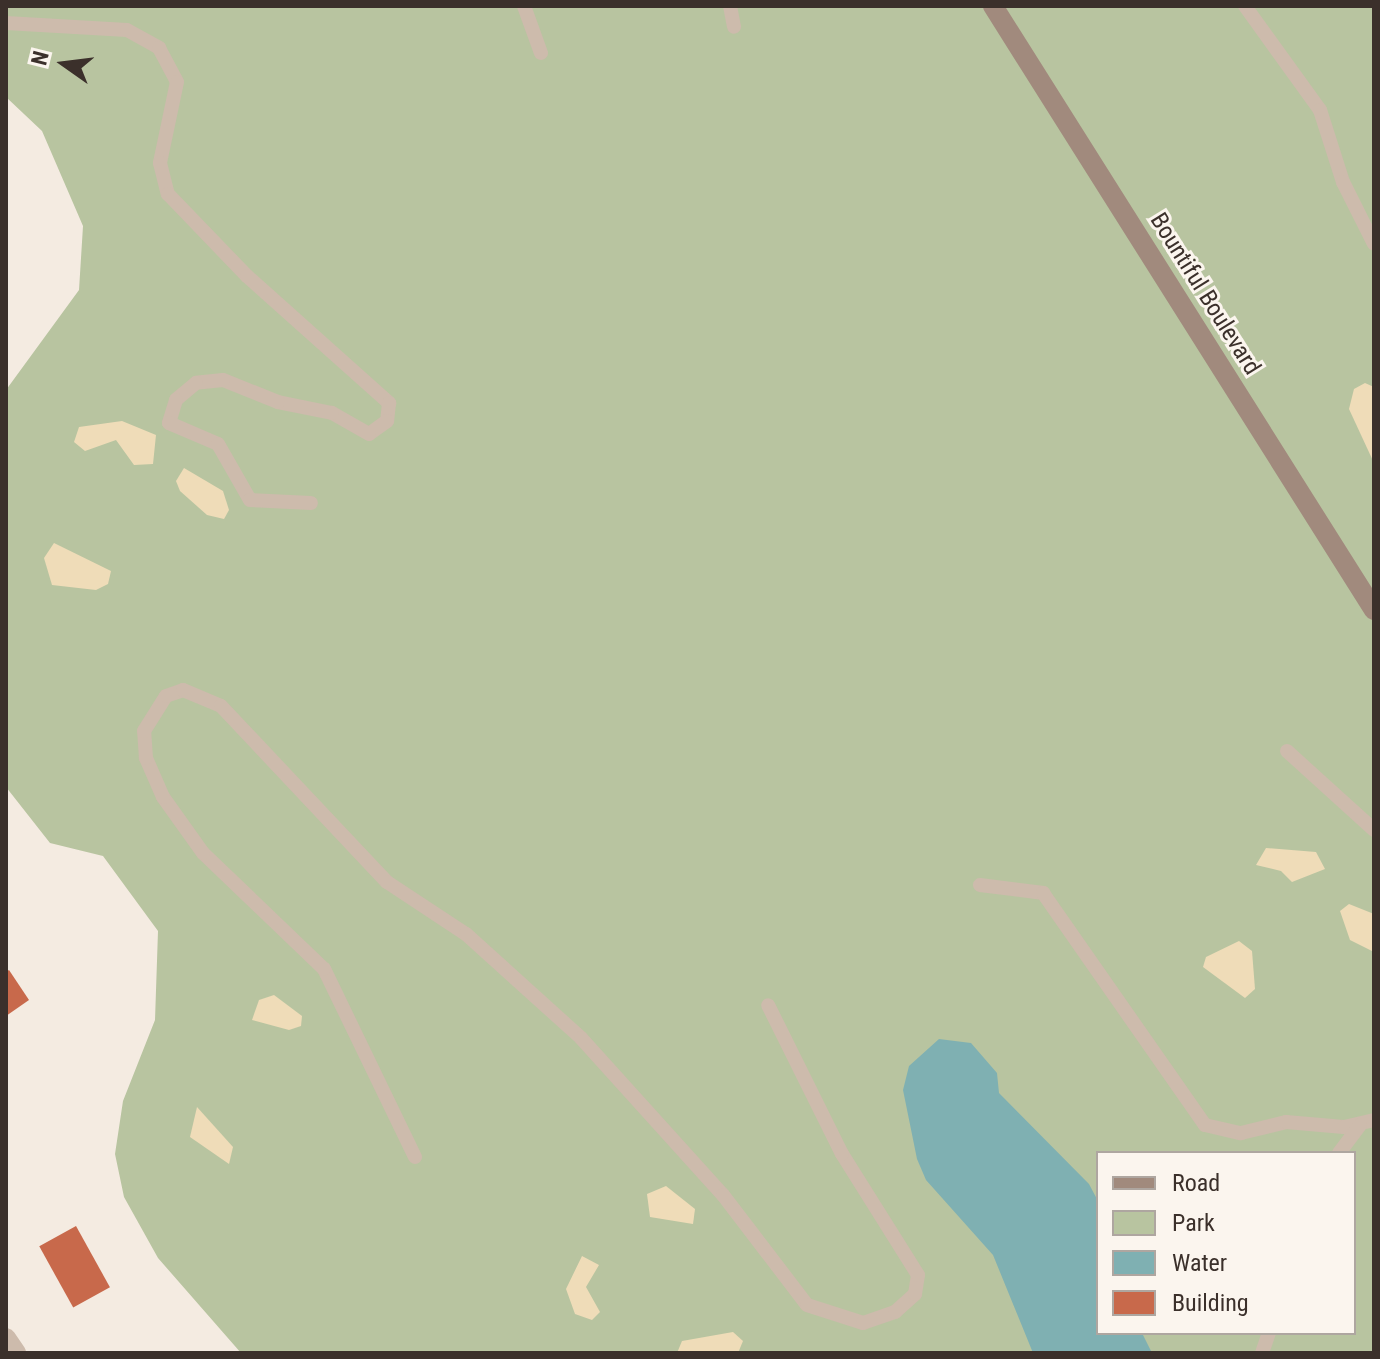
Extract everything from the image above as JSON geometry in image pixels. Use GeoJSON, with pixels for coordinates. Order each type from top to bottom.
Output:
{"type":"FeatureCollection","features":[{"type":"Feature","properties":{"kind":"main road","name":"Bountiful Boulevard"},"geometry":{"type":"LineString","coordinates":[[993,6],[1374,610]]}},
{"type":"Feature","properties":{"kind":"street"},"geometry":{"type":"LineString","coordinates":[[6,1338],[16,1353]]}},
{"type":"Feature","properties":{"kind":"lane"},"geometry":{"type":"LineString","coordinates":[[524,6],[541,53]]}},
{"type":"Feature","properties":{"kind":"lane"},"geometry":{"type":"LineString","coordinates":[[730,6],[734,27]]}},
{"type":"Feature","properties":{"kind":"lane"},"geometry":{"type":"LineString","coordinates":[[1245,6],[1320,110],[1343,182],[1374,244]]}},
{"type":"Feature","properties":{"kind":"lane"},"geometry":{"type":"LineString","coordinates":[[6,23],[127,30],[159,48],[177,82],[160,163],[168,194],[247,276],[389,403],[387,421],[369,434],[332,413],[278,402],[223,380],[196,383],[176,400],[169,423],[218,444],[250,500],[311,503]]}},
{"type":"Feature","properties":{"kind":"lane"},"geometry":{"type":"LineString","coordinates":[[415,1157],[324,969],[203,853],[163,797],[146,758],[144,731],[166,696],[183,690],[221,706],[387,882],[466,934],[581,1038],[723,1195],[807,1305],[863,1323],[895,1312],[915,1294],[918,1275],[842,1154],[768,1005]]}},
{"type":"Feature","properties":{"kind":"lane"},"geometry":{"type":"LineString","coordinates":[[1287,751],[1374,830]]}},
{"type":"Feature","properties":{"kind":"lane"},"geometry":{"type":"LineString","coordinates":[[980,885],[1043,893],[1205,1125],[1241,1133],[1286,1122],[1367,1122]]}},
{"type":"Feature","properties":{"kind":"lane"},"geometry":{"type":"LineString","coordinates":[[1341,1151],[1367,1122]]}},
{"type":"Feature","properties":{"kind":"green space"},"geometry":{"type":"Polygon","coordinates":[[[6,6],[1374,6],[1374,1353],[241,1353],[158,1258],[124,1197],[115,1154],[123,1101],[155,1020],[158,931],[103,856],[50,843],[6,787],[6,390],[79,290],[83,226],[42,131],[6,97],[6,6]]]}},
{"type":"Feature","properties":{"kind":"sand"},"geometry":{"type":"Polygon","coordinates":[[[1365,383],[1374,387],[1374,463],[1349,409],[1354,389],[1365,383]]]}},
{"type":"Feature","properties":{"kind":"sand"},"geometry":{"type":"Polygon","coordinates":[[[122,421],[156,435],[153,464],[134,465],[116,440],[85,451],[74,442],[79,427],[122,421]]]}},
{"type":"Feature","properties":{"kind":"sand"},"geometry":{"type":"Polygon","coordinates":[[[184,468],[223,491],[229,510],[224,519],[207,515],[180,491],[176,481],[184,468]]]}},
{"type":"Feature","properties":{"kind":"sand"},"geometry":{"type":"Polygon","coordinates":[[[54,543],[111,571],[108,584],[96,590],[52,585],[44,558],[54,543]]]}},
{"type":"Feature","properties":{"kind":"sand"},"geometry":{"type":"Polygon","coordinates":[[[1266,848],[1316,852],[1325,869],[1292,882],[1281,871],[1256,865],[1266,848]]]}},
{"type":"Feature","properties":{"kind":"sand"},"geometry":{"type":"Polygon","coordinates":[[[1349,904],[1374,914],[1374,952],[1350,940],[1340,911],[1349,904]]]}},
{"type":"Feature","properties":{"kind":"sand"},"geometry":{"type":"Polygon","coordinates":[[[1239,941],[1252,951],[1255,989],[1245,998],[1203,967],[1206,957],[1239,941]]]}},
{"type":"Feature","properties":{"kind":"sand"},"geometry":{"type":"Polygon","coordinates":[[[274,995],[302,1016],[301,1026],[289,1030],[252,1020],[259,1000],[274,995]]]}},
{"type":"Feature","properties":{"kind":"sand"},"geometry":{"type":"Polygon","coordinates":[[[197,1107],[233,1147],[229,1164],[190,1137],[197,1107]]]}},
{"type":"Feature","properties":{"kind":"sand"},"geometry":{"type":"Polygon","coordinates":[[[666,1186],[695,1209],[693,1224],[650,1217],[647,1194],[666,1186]]]}},
{"type":"Feature","properties":{"kind":"sand"},"geometry":{"type":"Polygon","coordinates":[[[582,1256],[599,1265],[586,1287],[600,1312],[592,1320],[575,1314],[566,1289],[582,1256]]]}},
{"type":"Feature","properties":{"kind":"sand"},"geometry":{"type":"Polygon","coordinates":[[[733,1332],[743,1341],[738,1353],[677,1353],[682,1341],[733,1332]]]}},
{"type":"Feature","properties":{"kind":"water"},"geometry":{"type":"Polygon","coordinates":[[[939,1039],[971,1043],[997,1073],[999,1093],[1089,1184],[1096,1197],[1096,1335],[1143,1335],[1152,1353],[1033,1353],[993,1255],[926,1180],[917,1159],[903,1090],[909,1066],[939,1039]]]}},
{"type":"Feature","properties":{"kind":"building"},"geometry":{"type":"Polygon","coordinates":[[[9,970],[29,1000],[6,1016],[6,972],[9,970]]]}},
{"type":"Feature","properties":{"kind":"building"},"geometry":{"type":"Polygon","coordinates":[[[76,1226],[110,1287],[73,1308],[39,1246],[76,1226]]]}}]}
